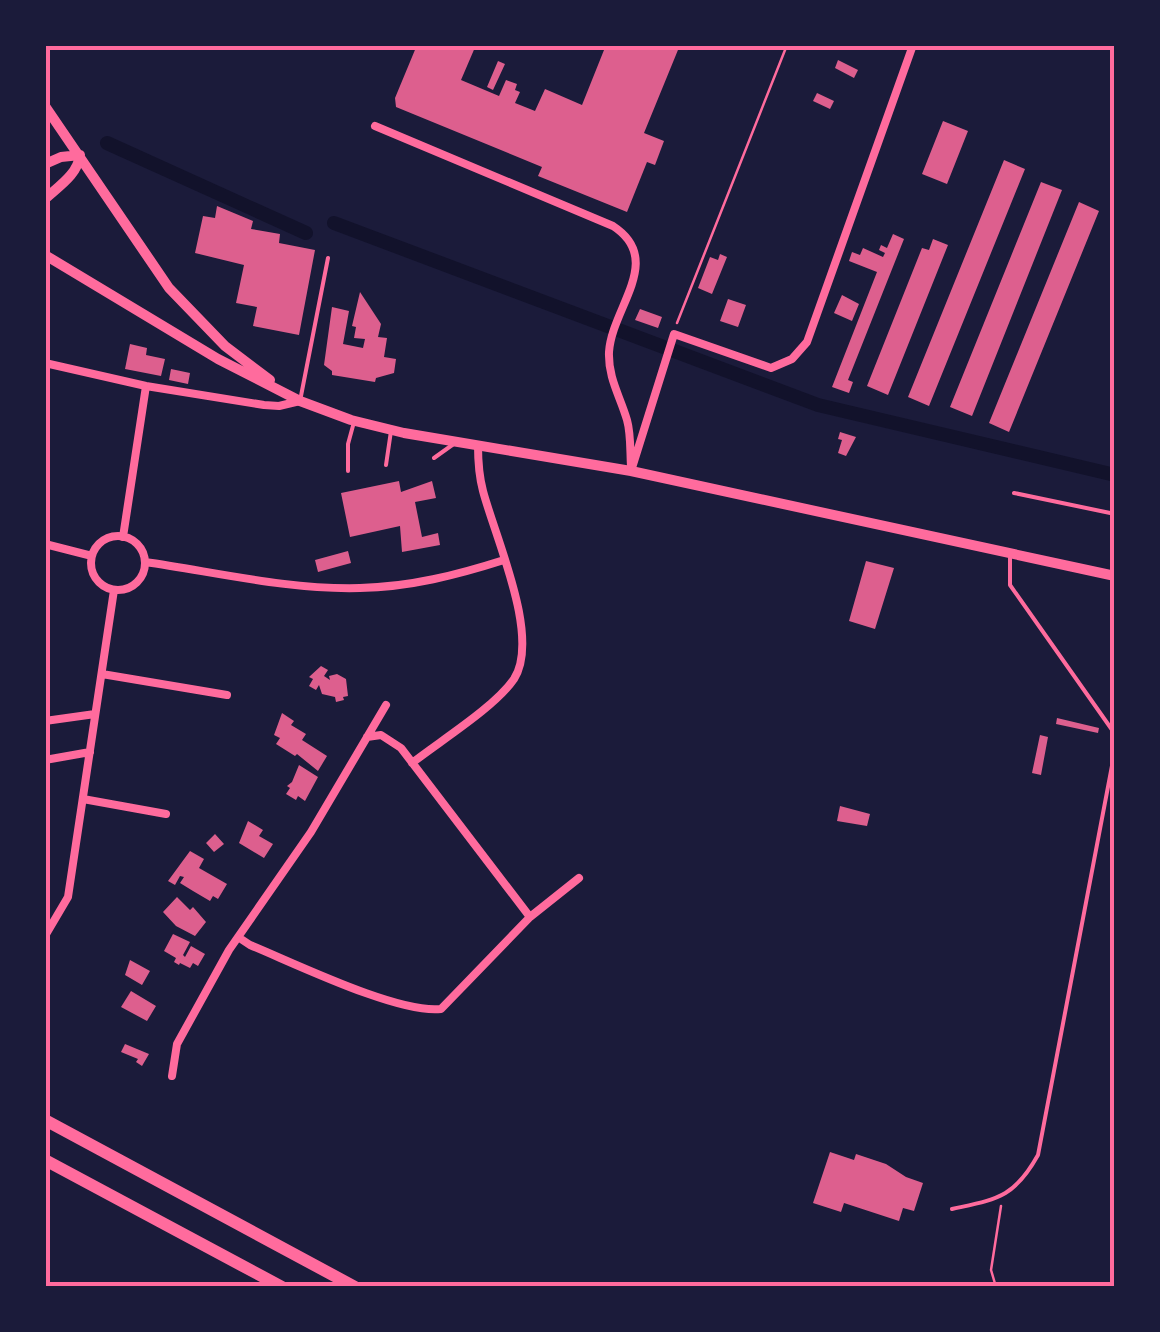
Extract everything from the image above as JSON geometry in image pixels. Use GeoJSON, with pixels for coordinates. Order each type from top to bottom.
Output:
{"type":"FeatureCollection","features":[{"type":"Feature","properties":{"kind":"highway"},"geometry":{"type":"LineString","coordinates":[[45,1120],[356,1287]]}},
{"type":"Feature","properties":{"kind":"highway"},"geometry":{"type":"LineString","coordinates":[[45,1160],[282,1287]]}},
{"type":"Feature","properties":{"kind":"main road"},"geometry":{"type":"LineString","coordinates":[[45,106],[169,288],[226,346],[282,391]]}},
{"type":"Feature","properties":{"kind":"main road"},"geometry":{"type":"LineString","coordinates":[[45,164],[80,155]]}},
{"type":"Feature","properties":{"kind":"main road"},"geometry":{"type":"LineString","coordinates":[[45,199],[72,174],[80,155]]}},
{"type":"Feature","properties":{"kind":"main road"},"geometry":{"type":"LineString","coordinates":[[45,255],[218,359],[300,401],[354,421],[631,471],[1115,576]]}},
{"type":"Feature","properties":{"kind":"street"},"geometry":{"type":"LineString","coordinates":[[631,471],[674,334],[771,368],[792,359],[808,342],[913,45]]}},
{"type":"Feature","properties":{"kind":"street"},"geometry":{"type":"LineString","coordinates":[[375,126],[612,226],[632,244],[638,258],[635,273],[609,355],[612,386],[628,422],[631,471]]}},
{"type":"Feature","properties":{"kind":"street"},"geometry":{"type":"LineString","coordinates":[[45,362],[146,386],[264,405],[300,401]]}},
{"type":"Feature","properties":{"kind":"street"},"geometry":{"type":"LineString","coordinates":[[123,537],[146,386]]}},
{"type":"Feature","properties":{"kind":"street"},"geometry":{"type":"LineString","coordinates":[[412,762],[498,696],[518,670],[524,649],[504,560],[482,489],[478,445]]}},
{"type":"Feature","properties":{"kind":"street"},"geometry":{"type":"LineString","coordinates":[[123,537],[138,546],[145,562],[139,580],[124,590],[114,590],[98,582],[93,574],[92,556],[101,542],[123,537]]}},
{"type":"Feature","properties":{"kind":"street"},"geometry":{"type":"LineString","coordinates":[[45,544],[92,556]]}},
{"type":"Feature","properties":{"kind":"street"},"geometry":{"type":"LineString","coordinates":[[145,562],[301,585],[360,588],[417,583],[504,560]]}},
{"type":"Feature","properties":{"kind":"street"},"geometry":{"type":"LineString","coordinates":[[45,936],[68,897],[114,590]]}},
{"type":"Feature","properties":{"kind":"street"},"geometry":{"type":"LineString","coordinates":[[102,674],[227,694]]}},
{"type":"Feature","properties":{"kind":"street"},"geometry":{"type":"LineString","coordinates":[[172,1076],[177,1044],[238,937],[311,832],[386,706]]}},
{"type":"Feature","properties":{"kind":"street"},"geometry":{"type":"LineString","coordinates":[[45,721],[96,714]]}},
{"type":"Feature","properties":{"kind":"street"},"geometry":{"type":"LineString","coordinates":[[367,737],[381,735],[391,739],[412,762],[530,916]]}},
{"type":"Feature","properties":{"kind":"street"},"geometry":{"type":"LineString","coordinates":[[45,760],[90,752]]}},
{"type":"Feature","properties":{"kind":"street"},"geometry":{"type":"LineString","coordinates":[[83,799],[166,814]]}},
{"type":"Feature","properties":{"kind":"street"},"geometry":{"type":"LineString","coordinates":[[238,937],[398,1004],[441,1009],[530,916],[580,878]]}},
{"type":"Feature","properties":{"kind":"lane"},"geometry":{"type":"LineString","coordinates":[[300,401],[328,258]]}},
{"type":"Feature","properties":{"kind":"lane"},"geometry":{"type":"LineString","coordinates":[[348,471],[348,444],[354,421]]}},
{"type":"Feature","properties":{"kind":"lane"},"geometry":{"type":"LineString","coordinates":[[386,465],[391,430]]}},
{"type":"Feature","properties":{"kind":"lane"},"geometry":{"type":"LineString","coordinates":[[434,458],[456,442]]}},
{"type":"Feature","properties":{"kind":"lane"},"geometry":{"type":"LineString","coordinates":[[1014,492],[1115,514]]}},
{"type":"Feature","properties":{"kind":"lane"},"geometry":{"type":"LineString","coordinates":[[1011,553],[1010,585],[1115,734]]}},
{"type":"Feature","properties":{"kind":"lane"},"geometry":{"type":"LineString","coordinates":[[952,1210],[1000,1198],[1023,1182],[1038,1155],[1115,750]]}},
{"type":"Feature","properties":{"kind":"path"},"geometry":{"type":"LineString","coordinates":[[674,334],[787,45]]}},
{"type":"Feature","properties":{"kind":"path"},"geometry":{"type":"LineString","coordinates":[[996,1287],[991,1270],[1002,1212],[1000,1198]]}},
{"type":"Feature","properties":{"kind":"building"},"geometry":{"type":"Polygon","coordinates":[[[417,45],[476,45],[461,80],[499,96],[506,80],[517,84],[515,90],[520,92],[515,103],[535,111],[545,89],[582,105],[606,45],[680,45],[644,133],[664,141],[655,165],[647,162],[627,212],[538,176],[542,167],[396,107],[395,98],[417,45]]]}},
{"type":"Feature","properties":{"kind":"building"},"geometry":{"type":"Polygon","coordinates":[[[838,60],[858,70],[854,78],[835,68],[838,60]]]}},
{"type":"Feature","properties":{"kind":"building"},"geometry":{"type":"Polygon","coordinates":[[[498,61],[505,64],[493,90],[487,87],[498,61]]]}},
{"type":"Feature","properties":{"kind":"building"},"geometry":{"type":"Polygon","coordinates":[[[817,93],[834,101],[830,109],[813,101],[817,93]]]}},
{"type":"Feature","properties":{"kind":"building"},"geometry":{"type":"Polygon","coordinates":[[[943,121],[968,131],[947,184],[922,174],[943,121]]]}},
{"type":"Feature","properties":{"kind":"building"},"geometry":{"type":"Polygon","coordinates":[[[1004,160],[1025,169],[929,406],[908,397],[1004,160]]]}},
{"type":"Feature","properties":{"kind":"building"},"geometry":{"type":"Polygon","coordinates":[[[1041,182],[1062,190],[972,416],[950,407],[1041,182]]]}},
{"type":"Feature","properties":{"kind":"building"},"geometry":{"type":"Polygon","coordinates":[[[1079,202],[1099,211],[1009,432],[989,423],[1079,202]]]}},
{"type":"Feature","properties":{"kind":"building"},"geometry":{"type":"Polygon","coordinates":[[[217,206],[253,221],[251,229],[280,234],[279,243],[315,250],[299,335],[253,326],[257,307],[236,303],[244,265],[195,253],[203,216],[215,218],[217,206]]]}},
{"type":"Feature","properties":{"kind":"building"},"geometry":{"type":"Polygon","coordinates":[[[893,234],[904,239],[848,380],[853,382],[849,393],[832,387],[877,272],[849,261],[852,252],[860,255],[863,248],[883,257],[881,245],[887,248],[893,234]]]}},
{"type":"Feature","properties":{"kind":"building"},"geometry":{"type":"Polygon","coordinates":[[[933,239],[948,245],[888,395],[867,386],[922,248],[929,250],[933,239]]]}},
{"type":"Feature","properties":{"kind":"building"},"geometry":{"type":"Polygon","coordinates":[[[720,254],[727,257],[712,294],[698,288],[710,257],[718,260],[720,254]]]}},
{"type":"Feature","properties":{"kind":"building"},"geometry":{"type":"Polygon","coordinates":[[[360,292],[381,324],[378,337],[387,338],[384,357],[396,359],[394,373],[376,378],[375,382],[332,375],[324,365],[332,307],[349,311],[343,344],[363,348],[365,339],[354,338],[356,327],[352,326],[360,292]]]}},
{"type":"Feature","properties":{"kind":"building"},"geometry":{"type":"Polygon","coordinates":[[[842,295],[859,304],[852,321],[834,313],[842,295]]]}},
{"type":"Feature","properties":{"kind":"building"},"geometry":{"type":"Polygon","coordinates":[[[728,299],[746,305],[738,327],[720,321],[728,299]]]}},
{"type":"Feature","properties":{"kind":"building"},"geometry":{"type":"Polygon","coordinates":[[[640,309],[662,317],[658,328],[635,320],[640,309]]]}},
{"type":"Feature","properties":{"kind":"building"},"geometry":{"type":"Polygon","coordinates":[[[130,344],[147,348],[146,355],[165,359],[161,376],[125,369],[130,344]]]}},
{"type":"Feature","properties":{"kind":"building"},"geometry":{"type":"Polygon","coordinates":[[[171,369],[190,373],[188,384],[169,380],[171,369]]]}},
{"type":"Feature","properties":{"kind":"building"},"geometry":{"type":"Polygon","coordinates":[[[840,432],[856,437],[846,456],[838,453],[840,432]]]}},
{"type":"Feature","properties":{"kind":"building"},"geometry":{"type":"Polygon","coordinates":[[[399,481],[401,492],[432,481],[436,498],[415,502],[422,537],[438,533],[440,545],[402,552],[400,526],[350,537],[341,493],[399,481]]]}},
{"type":"Feature","properties":{"kind":"building"},"geometry":{"type":"Polygon","coordinates":[[[348,551],[351,563],[318,572],[315,560],[348,551]]]}},
{"type":"Feature","properties":{"kind":"building"},"geometry":{"type":"Polygon","coordinates":[[[866,561],[894,568],[875,629],[849,621],[866,561]]]}},
{"type":"Feature","properties":{"kind":"building"},"geometry":{"type":"Polygon","coordinates":[[[321,666],[328,670],[324,676],[330,680],[329,676],[337,674],[346,679],[348,696],[344,700],[336,702],[335,697],[322,694],[319,685],[316,690],[309,686],[313,679],[309,677],[321,666]]]}},
{"type":"Feature","properties":{"kind":"building"},"geometry":{"type":"Polygon","coordinates":[[[282,713],[294,721],[291,725],[306,734],[302,740],[327,756],[318,771],[276,744],[280,738],[274,735],[282,713]]]}},
{"type":"Feature","properties":{"kind":"building"},"geometry":{"type":"Polygon","coordinates":[[[1057,718],[1099,728],[1098,733],[1056,724],[1057,718]]]}},
{"type":"Feature","properties":{"kind":"building"},"geometry":{"type":"Polygon","coordinates":[[[1040,735],[1048,737],[1041,775],[1032,773],[1040,735]]]}},
{"type":"Feature","properties":{"kind":"building"},"geometry":{"type":"Polygon","coordinates":[[[299,765],[318,777],[305,801],[286,794],[299,765]]]}},
{"type":"Feature","properties":{"kind":"building"},"geometry":{"type":"Polygon","coordinates":[[[840,806],[870,814],[867,826],[837,821],[840,806]]]}},
{"type":"Feature","properties":{"kind":"building"},"geometry":{"type":"Polygon","coordinates":[[[248,821],[263,830],[259,836],[273,844],[264,858],[239,843],[248,821]]]}},
{"type":"Feature","properties":{"kind":"building"},"geometry":{"type":"Polygon","coordinates":[[[215,834],[224,844],[214,852],[206,843],[215,834]]]}},
{"type":"Feature","properties":{"kind":"building"},"geometry":{"type":"Polygon","coordinates":[[[190,851],[204,859],[199,868],[227,884],[218,899],[213,896],[210,901],[180,883],[184,877],[180,876],[175,885],[168,881],[190,851]]]}},
{"type":"Feature","properties":{"kind":"building"},"geometry":{"type":"Polygon","coordinates":[[[177,897],[206,922],[195,936],[176,926],[163,912],[177,897]]]}},
{"type":"Feature","properties":{"kind":"building"},"geometry":{"type":"Polygon","coordinates":[[[173,934],[190,942],[185,957],[191,946],[205,954],[198,966],[179,965],[174,962],[176,958],[164,951],[173,934]]]}},
{"type":"Feature","properties":{"kind":"building"},"geometry":{"type":"Polygon","coordinates":[[[130,960],[150,971],[142,985],[125,975],[130,960]]]}},
{"type":"Feature","properties":{"kind":"building"},"geometry":{"type":"Polygon","coordinates":[[[131,991],[156,1006],[147,1021],[121,1007],[131,991]]]}},
{"type":"Feature","properties":{"kind":"building"},"geometry":{"type":"Polygon","coordinates":[[[125,1044],[149,1054],[142,1066],[136,1062],[138,1059],[121,1052],[125,1044]]]}},
{"type":"Feature","properties":{"kind":"building"},"geometry":{"type":"Polygon","coordinates":[[[830,1152],[854,1160],[856,1154],[886,1164],[923,1183],[914,1211],[903,1208],[899,1221],[844,1203],[841,1212],[813,1203],[830,1152]]]}},
{"type":"Feature","properties":{"kind":"waterway"},"geometry":{"type":"LineString","coordinates":[[107,143],[306,233]]}},
{"type":"Feature","properties":{"kind":"waterway"},"geometry":{"type":"LineString","coordinates":[[334,223],[818,405],[1115,475]]}}]}
